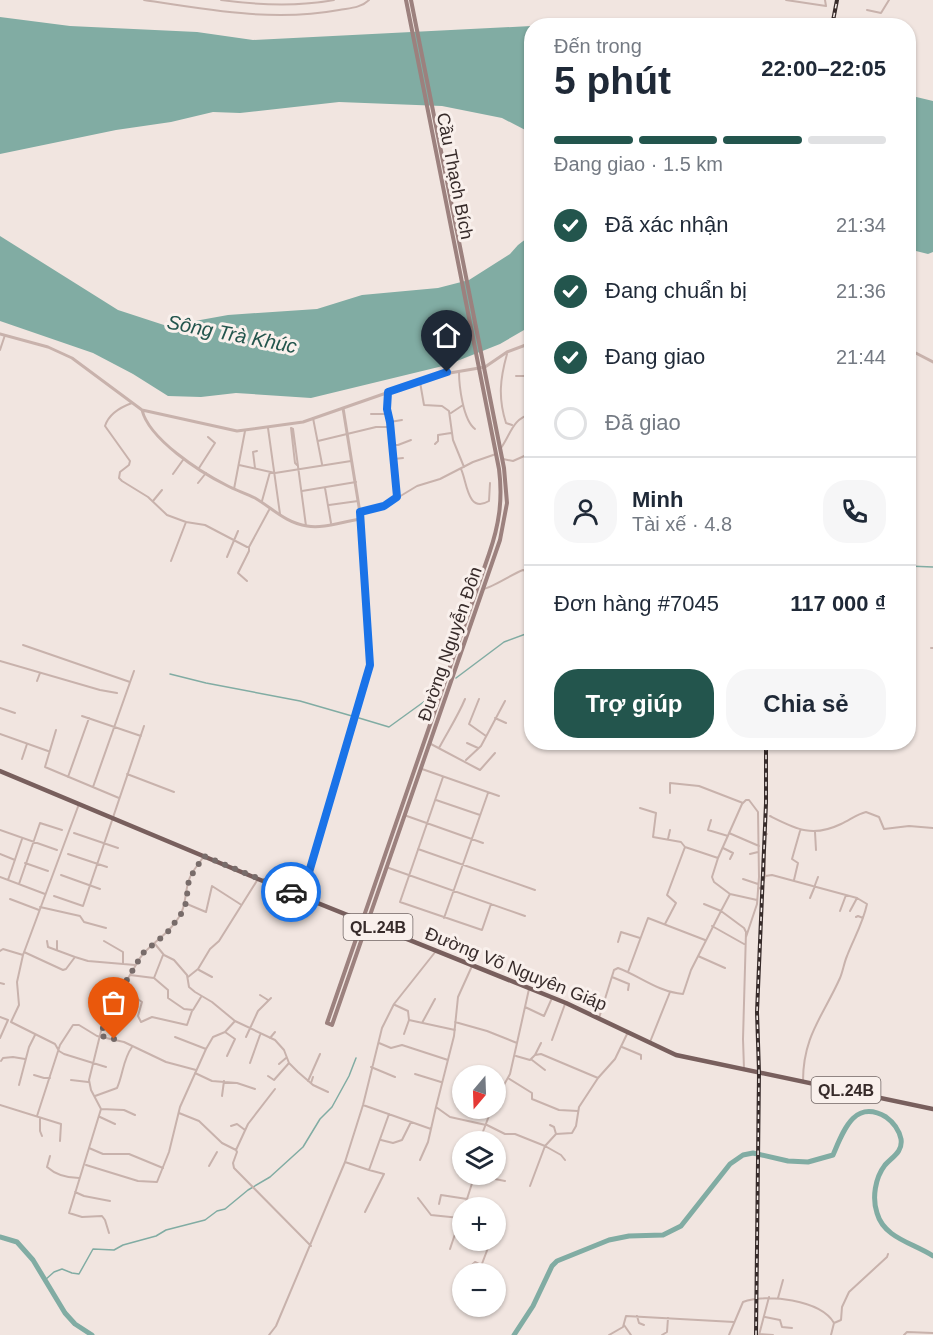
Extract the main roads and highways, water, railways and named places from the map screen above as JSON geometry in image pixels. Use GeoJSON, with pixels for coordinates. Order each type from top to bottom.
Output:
{"type":"FeatureCollection","features":[{"type":"Feature","properties":{"kind":"main road","name":"Cầu Thạch Bích"},"geometry":{"type":"LineString","coordinates":[[406,0],[480,355]]}},
{"type":"Feature","properties":{"kind":"main road","name":"Cầu Thạch Bích"},"geometry":{"type":"LineString","coordinates":[[411,0],[480,355]]}},
{"type":"Feature","properties":{"kind":"main road"},"geometry":{"type":"LineString","coordinates":[[480,355],[482,367]]}},
{"type":"Feature","properties":{"kind":"main road","name":"Đường Nguyễn Đôn"},"geometry":{"type":"LineString","coordinates":[[456,658],[483,589],[506,515],[507,486],[503,459],[482,367]]}},
{"type":"Feature","properties":{"kind":"main road","name":"Đường Nguyễn Đôn"},"geometry":{"type":"LineString","coordinates":[[365,921],[381,865],[456,658],[499,522],[501,492],[482,367]]}},
{"type":"Feature","properties":{"kind":"main road","name":"Đường Võ Nguyên Giáp"},"geometry":{"type":"LineString","coordinates":[[0,771],[258,879],[566,1003],[676,1054],[933,1109]]}},
{"type":"Feature","properties":{"kind":"main road","name":"Đường Nguyễn Đôn"},"geometry":{"type":"LineString","coordinates":[[365,921],[386,867],[401,815]]}},
{"type":"Feature","properties":{"kind":"main road"},"geometry":{"type":"LineString","coordinates":[[365,921],[332,1025],[327,1023],[365,921]]}},
{"type":"Feature","properties":{"kind":"water"},"geometry":{"type":"Polygon","coordinates":[[[0,17],[70,26],[197,32],[253,40],[524,26],[524,129],[502,118],[442,106],[339,102],[240,113],[213,112],[0,154],[0,17]]]}},
{"type":"Feature","properties":{"kind":"water"},"geometry":{"type":"Polygon","coordinates":[[[916,97],[933,101],[933,252],[928,254],[916,251],[916,97]]]}},
{"type":"Feature","properties":{"kind":"water","name":"Sông Trà Khúc"},"geometry":{"type":"Polygon","coordinates":[[[0,236],[118,310],[167,326],[228,315],[317,309],[362,295],[438,288],[469,280],[510,254],[524,240],[524,330],[500,344],[447,365],[311,398],[236,393],[201,397],[168,396],[93,353],[0,321],[0,236]]]}},
{"type":"Feature","properties":{"kind":"waterway"},"geometry":{"type":"LineString","coordinates":[[916,566],[933,567]]}},
{"type":"Feature","properties":{"kind":"waterway"},"geometry":{"type":"LineString","coordinates":[[456,678],[504,642],[524,635]]}},
{"type":"Feature","properties":{"kind":"waterway"},"geometry":{"type":"LineString","coordinates":[[170,674],[300,701],[352,716]]}},
{"type":"Feature","properties":{"kind":"waterway"},"geometry":{"type":"LineString","coordinates":[[359,718],[389,727],[436,693]]}},
{"type":"Feature","properties":{"kind":"waterway"},"geometry":{"type":"LineString","coordinates":[[45,1280],[54,1272],[62,1269],[79,1274],[93,1249],[114,1250],[123,1245],[156,1236],[166,1230],[205,1220],[217,1211],[225,1209],[248,1190],[270,1177],[303,1147],[320,1119],[332,1107],[356,1058]]}},
{"type":"Feature","properties":{"kind":"waterway"},"geometry":{"type":"LineString","coordinates":[[514,1335],[533,1306],[552,1266],[557,1261],[609,1240],[629,1236],[663,1235],[681,1226],[730,1164],[743,1155],[753,1153],[788,1161],[808,1162],[833,1155],[851,1120],[866,1112],[875,1112],[886,1117],[895,1126],[901,1139],[899,1151],[885,1165],[875,1188],[877,1213],[886,1228],[893,1234],[933,1256]]}},
{"type":"Feature","properties":{"kind":"waterway"},"geometry":{"type":"LineString","coordinates":[[0,1237],[17,1242],[33,1260],[65,1313],[75,1324],[92,1335]]}},
{"type":"Feature","properties":{"kind":"railway"},"geometry":{"type":"LineString","coordinates":[[834,18],[837,0]]}},
{"type":"Feature","properties":{"kind":"railway"},"geometry":{"type":"LineString","coordinates":[[756,1335],[759,1072],[757,1012],[766,803],[766,750]]}}]}
